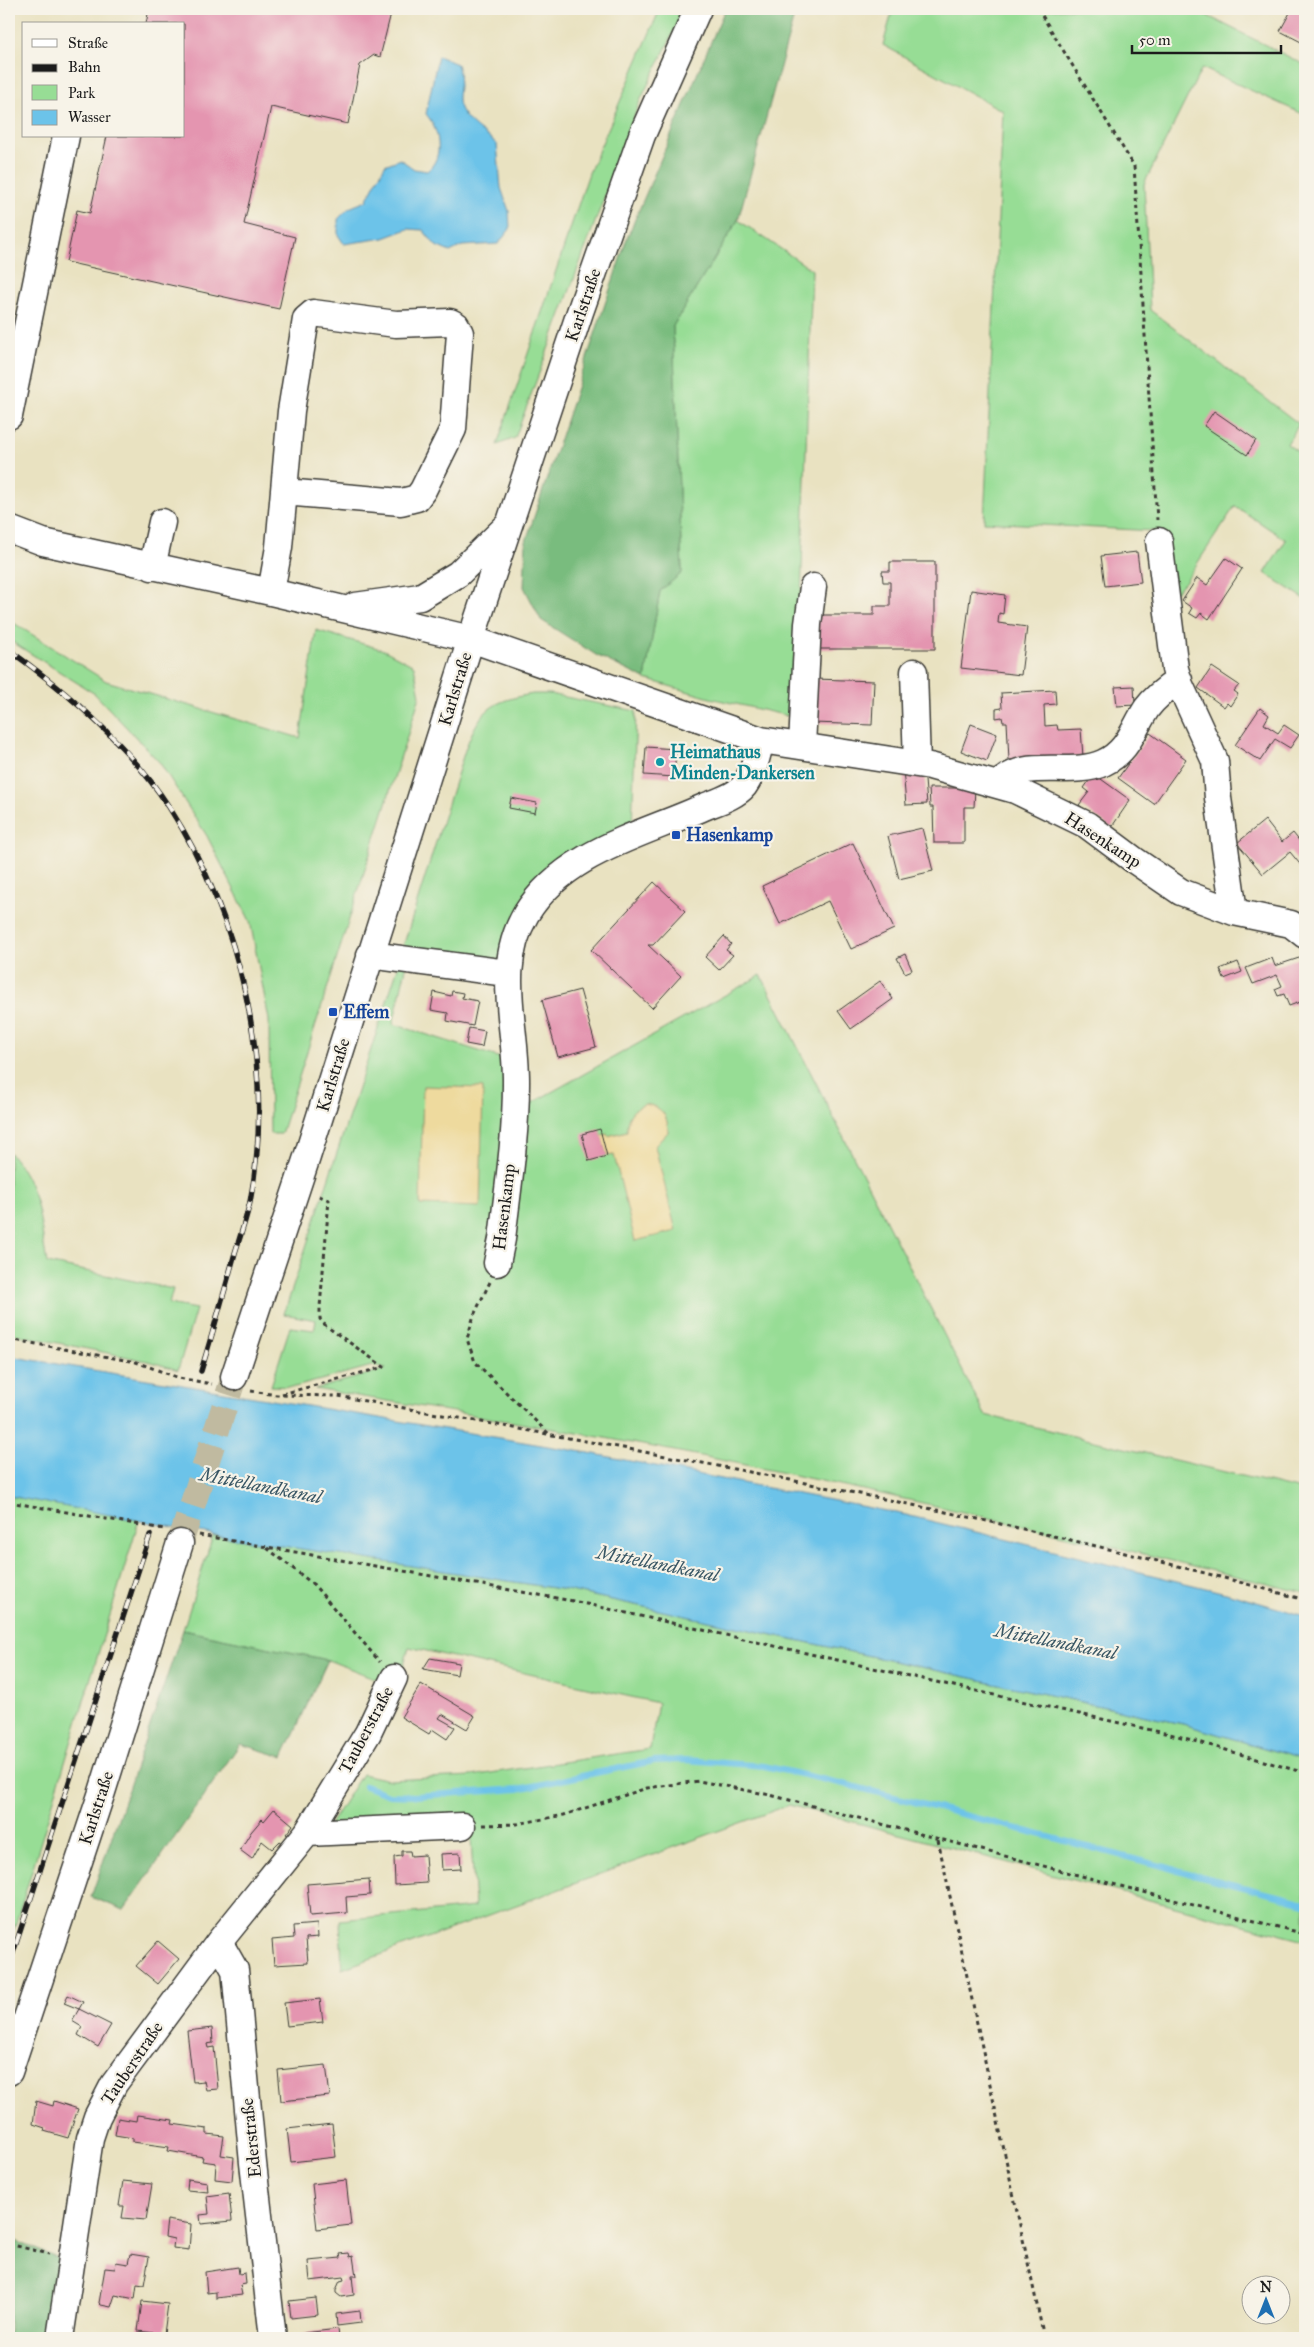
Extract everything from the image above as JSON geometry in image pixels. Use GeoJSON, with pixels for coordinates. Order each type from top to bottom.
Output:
{"type":"FeatureCollection","features":[{"type":"Feature","properties":{"kind":"street","name":"Karlstraße"},"geometry":{"type":"LineString","coordinates":[[233,1384],[509,524],[642,135],[698,9]]}},
{"type":"Feature","properties":{"kind":"street"},"geometry":{"type":"LineString","coordinates":[[9,416],[66,138]]}},
{"type":"Feature","properties":{"kind":"street"},"geometry":{"type":"LineString","coordinates":[[271,592],[279,547],[284,492],[296,377],[306,319],[313,313],[396,324],[450,322],[456,325],[460,333],[453,429],[423,490],[417,498],[400,502],[284,492]]}},
{"type":"Feature","properties":{"kind":"street"},"geometry":{"type":"LineString","coordinates":[[152,567],[162,522]]}},
{"type":"Feature","properties":{"kind":"street"},"geometry":{"type":"LineString","coordinates":[[339,608],[420,597],[458,574],[509,524]]}},
{"type":"Feature","properties":{"kind":"street","name":"Hasenkamp"},"geometry":{"type":"LineString","coordinates":[[9,530],[43,542],[271,592],[471,639],[761,740],[917,764],[1015,790],[1087,825],[1134,860],[1182,892],[1234,912],[1300,922]]}},
{"type":"Feature","properties":{"kind":"street"},"geometry":{"type":"LineString","coordinates":[[1159,541],[1167,618],[1179,680],[1215,761],[1218,798],[1234,912]]}},
{"type":"Feature","properties":{"kind":"street"},"geometry":{"type":"LineString","coordinates":[[802,746],[808,624],[813,587]]}},
{"type":"Feature","properties":{"kind":"street"},"geometry":{"type":"LineString","coordinates":[[914,672],[917,764]]}},
{"type":"Feature","properties":{"kind":"street"},"geometry":{"type":"LineString","coordinates":[[998,785],[1006,776],[1018,771],[1042,769],[1068,771],[1089,768],[1104,762],[1121,752],[1130,742],[1147,708],[1157,696],[1179,680]]}},
{"type":"Feature","properties":{"kind":"street","name":"Hasenkamp"},"geometry":{"type":"LineString","coordinates":[[497,1263],[502,1239],[516,1084],[507,972],[512,945],[526,914],[545,889],[575,864],[608,847],[696,810],[743,787],[754,769],[761,740]]}},
{"type":"Feature","properties":{"kind":"street"},"geometry":{"type":"LineString","coordinates":[[370,955],[507,972]]}},
{"type":"Feature","properties":{"kind":"street","name":"Karlstraße"},"geometry":{"type":"LineString","coordinates":[[9,2072],[102,1792],[182,1536]]}},
{"type":"Feature","properties":{"kind":"street","name":"Tauberstraße"},"geometry":{"type":"LineString","coordinates":[[60,2338],[90,2138],[97,2117],[114,2084],[219,1942],[307,1833],[368,1733],[394,1678]]}},
{"type":"Feature","properties":{"kind":"street"},"geometry":{"type":"LineString","coordinates":[[307,1833],[462,1826]]}},
{"type":"Feature","properties":{"kind":"street","name":"Ederstraße"},"geometry":{"type":"LineString","coordinates":[[219,1942],[235,1970],[253,2163],[273,2338]]}},
{"type":"Feature","properties":{"kind":"path"},"geometry":{"type":"LineString","coordinates":[[1038,9],[1134,166],[1159,541]]}},
{"type":"Feature","properties":{"kind":"path"},"geometry":{"type":"LineString","coordinates":[[277,1395],[384,1367],[326,1326],[320,1318],[329,1200],[319,1196]]}},
{"type":"Feature","properties":{"kind":"path"},"geometry":{"type":"LineString","coordinates":[[497,1263],[484,1297],[474,1315],[467,1339],[475,1362],[549,1434]]}},
{"type":"Feature","properties":{"kind":"path"},"geometry":{"type":"LineString","coordinates":[[9,1338],[136,1362],[179,1378],[233,1384],[277,1395],[338,1396],[779,1477],[1017,1527],[1305,1600]]}},
{"type":"Feature","properties":{"kind":"path"},"geometry":{"type":"LineString","coordinates":[[9,1502],[182,1536],[266,1547],[573,1601],[1178,1736],[1305,1773]]}},
{"type":"Feature","properties":{"kind":"path"},"geometry":{"type":"LineString","coordinates":[[266,1547],[314,1585],[394,1678]]}},
{"type":"Feature","properties":{"kind":"path"},"geometry":{"type":"LineString","coordinates":[[462,1826],[517,1824],[564,1815],[647,1788],[699,1781],[770,1795],[1305,1934]]}},
{"type":"Feature","properties":{"kind":"path"},"geometry":{"type":"LineString","coordinates":[[938,1840],[1044,2338]]}},
{"type":"Feature","properties":{"kind":"path"},"geometry":{"type":"LineString","coordinates":[[9,2244],[38,2251]]}},
{"type":"Feature","properties":{"kind":"green space"},"geometry":{"type":"Polygon","coordinates":[[[660,9],[685,9],[640,101],[515,438],[497,445],[589,173],[660,9]]]}},
{"type":"Feature","properties":{"kind":"green space"},"geometry":{"type":"Polygon","coordinates":[[[725,9],[796,9],[738,220],[673,326],[682,573],[660,591],[645,679],[596,655],[541,620],[524,587],[526,541],[627,238],[725,9]]]}},
{"type":"Feature","properties":{"kind":"green space"},"geometry":{"type":"Polygon","coordinates":[[[893,9],[1194,9],[1305,65],[1305,115],[1202,68],[1144,184],[1150,310],[1299,424],[1287,444],[1305,457],[1305,599],[1265,573],[1286,540],[1235,506],[1185,582],[1165,603],[1155,531],[984,522],[1003,111],[883,45],[893,9]]]}},
{"type":"Feature","properties":{"kind":"green space"},"geometry":{"type":"Polygon","coordinates":[[[738,220],[812,270],[797,718],[710,698],[645,679],[660,591],[682,572],[673,326],[738,220]]]}},
{"type":"Feature","properties":{"kind":"green space"},"geometry":{"type":"Polygon","coordinates":[[[9,620],[106,681],[300,738],[316,630],[384,650],[414,666],[420,696],[281,1134],[270,1134],[269,1020],[250,921],[207,836],[160,763],[95,694],[9,640],[9,620]]]}},
{"type":"Feature","properties":{"kind":"green space"},"geometry":{"type":"Polygon","coordinates":[[[533,694],[550,694],[636,711],[632,829],[575,857],[503,961],[402,950],[470,736],[482,717],[497,704],[533,694]]]}},
{"type":"Feature","properties":{"kind":"green space"},"geometry":{"type":"Polygon","coordinates":[[[399,964],[407,964],[393,1024],[520,1064],[523,1108],[761,975],[985,1415],[1305,1491],[1305,1593],[1009,1522],[786,1473],[612,1439],[315,1389],[386,1369],[372,1366],[295,1387],[271,1386],[290,1327],[314,1330],[316,1320],[284,1314],[399,964]]]}},
{"type":"Feature","properties":{"kind":"green space"},"geometry":{"type":"Polygon","coordinates":[[[9,1152],[27,1178],[33,1191],[40,1218],[47,1263],[173,1289],[169,1304],[196,1309],[178,1370],[152,1362],[9,1333],[9,1152]]]}},
{"type":"Feature","properties":{"kind":"green space"},"geometry":{"type":"Polygon","coordinates":[[[9,1496],[139,1520],[9,1946],[9,1496]]]}},
{"type":"Feature","properties":{"kind":"green space"},"geometry":{"type":"Polygon","coordinates":[[[213,1535],[566,1590],[1183,1724],[1305,1760],[1305,1941],[789,1805],[342,1969],[340,1920],[475,1907],[470,1822],[327,1829],[362,1774],[389,1780],[471,1776],[650,1749],[658,1703],[409,1647],[397,1687],[328,1660],[183,1630],[213,1535]]]}},
{"type":"Feature","properties":{"kind":"green space"},"geometry":{"type":"Polygon","coordinates":[[[183,1630],[328,1660],[283,1757],[240,1744],[124,1910],[91,1897],[183,1630]]]}},
{"type":"Feature","properties":{"kind":"green space"},"geometry":{"type":"Polygon","coordinates":[[[9,2238],[59,2259],[46,2338],[9,2338],[9,2238]]]}},
{"type":"Feature","properties":{"kind":"sand"},"geometry":{"type":"Polygon","coordinates":[[[423,1086],[483,1088],[480,1207],[420,1205],[423,1086]]]}},
{"type":"Feature","properties":{"kind":"sand"},"geometry":{"type":"Polygon","coordinates":[[[645,1104],[660,1110],[667,1121],[668,1132],[655,1146],[676,1231],[635,1241],[614,1155],[607,1156],[601,1136],[627,1131],[631,1114],[645,1104]]]}},
{"type":"Feature","properties":{"kind":"water"},"geometry":{"type":"Polygon","coordinates":[[[438,56],[457,64],[459,74],[459,107],[473,125],[497,144],[501,188],[509,211],[510,229],[498,244],[462,246],[450,252],[436,246],[423,230],[408,229],[384,238],[344,244],[338,235],[338,219],[349,208],[366,201],[385,165],[400,159],[414,169],[427,171],[433,165],[438,151],[437,135],[431,120],[426,114],[438,56]]]}},
{"type":"Feature","properties":{"kind":"water","name":"Mittellandkanal"},"geometry":{"type":"Polygon","coordinates":[[[9,1356],[589,1453],[906,1515],[1226,1593],[1305,1616],[1305,1760],[1183,1724],[566,1590],[237,1539],[9,1496],[9,1356]]]}},
{"type":"Feature","properties":{"kind":"building"},"geometry":{"type":"Polygon","coordinates":[[[149,9],[392,9],[380,57],[374,55],[360,65],[348,124],[271,107],[244,224],[295,237],[279,309],[66,262],[77,210],[90,213],[107,138],[185,138],[185,22],[146,22],[149,9]]]}},
{"type":"Feature","properties":{"kind":"building"},"geometry":{"type":"Polygon","coordinates":[[[1292,9],[1305,9],[1305,44],[1280,31],[1292,9]]]}},
{"type":"Feature","properties":{"kind":"building"},"geometry":{"type":"Polygon","coordinates":[[[1214,411],[1256,440],[1247,455],[1204,426],[1214,411]]]}},
{"type":"Feature","properties":{"kind":"building"},"geometry":{"type":"Polygon","coordinates":[[[1137,552],[1141,582],[1105,586],[1101,556],[1137,552]]]}},
{"type":"Feature","properties":{"kind":"building"},"geometry":{"type":"Polygon","coordinates":[[[1226,558],[1242,569],[1209,619],[1201,613],[1197,618],[1189,613],[1192,608],[1182,601],[1197,578],[1207,585],[1226,558]]]}},
{"type":"Feature","properties":{"kind":"building"},"geometry":{"type":"Polygon","coordinates":[[[890,562],[935,562],[935,649],[815,649],[815,615],[874,615],[874,606],[890,606],[890,582],[883,582],[882,571],[890,571],[890,562]]]}},
{"type":"Feature","properties":{"kind":"building"},"geometry":{"type":"Polygon","coordinates":[[[971,590],[1005,595],[1003,614],[999,613],[998,623],[1027,627],[1021,675],[961,668],[971,590]]]}},
{"type":"Feature","properties":{"kind":"building"},"geometry":{"type":"Polygon","coordinates":[[[1212,667],[1239,685],[1234,691],[1238,694],[1230,706],[1227,703],[1224,707],[1198,688],[1212,667]]]}},
{"type":"Feature","properties":{"kind":"building"},"geometry":{"type":"Polygon","coordinates":[[[815,679],[874,681],[872,725],[813,723],[815,679]]]}},
{"type":"Feature","properties":{"kind":"building"},"geometry":{"type":"Polygon","coordinates":[[[1134,686],[1135,705],[1117,706],[1115,687],[1134,686]]]}},
{"type":"Feature","properties":{"kind":"building"},"geometry":{"type":"Polygon","coordinates":[[[1055,690],[1056,704],[1044,705],[1045,726],[1057,725],[1058,730],[1081,729],[1083,757],[1009,760],[1007,722],[1003,722],[1002,717],[996,718],[996,709],[1002,708],[1001,693],[1055,690]]]}},
{"type":"Feature","properties":{"kind":"building"},"geometry":{"type":"Polygon","coordinates":[[[1260,708],[1269,715],[1264,724],[1278,733],[1284,725],[1299,735],[1290,748],[1275,739],[1260,761],[1235,745],[1260,708]]]}},
{"type":"Feature","properties":{"kind":"building"},"geometry":{"type":"Polygon","coordinates":[[[971,724],[997,734],[987,761],[961,751],[971,724]]]}},
{"type":"Feature","properties":{"kind":"building"},"geometry":{"type":"Polygon","coordinates":[[[1150,733],[1186,759],[1154,804],[1118,778],[1150,733]]]}},
{"type":"Feature","properties":{"kind":"building","name":"Heimathaus Minden-Dankersen"},"geometry":{"type":"Polygon","coordinates":[[[646,747],[676,749],[674,777],[644,775],[646,747]]]}},
{"type":"Feature","properties":{"kind":"building"},"geometry":{"type":"Polygon","coordinates":[[[924,768],[927,804],[906,805],[903,769],[924,768]]]}},
{"type":"Feature","properties":{"kind":"building"},"geometry":{"type":"Polygon","coordinates":[[[1094,774],[1130,800],[1111,828],[1079,805],[1089,792],[1084,788],[1094,774]]]}},
{"type":"Feature","properties":{"kind":"building"},"geometry":{"type":"Polygon","coordinates":[[[929,788],[975,788],[974,807],[964,807],[964,843],[934,843],[933,807],[930,807],[929,788]]]}},
{"type":"Feature","properties":{"kind":"building"},"geometry":{"type":"Polygon","coordinates":[[[511,798],[537,803],[535,813],[509,808],[511,798]]]}},
{"type":"Feature","properties":{"kind":"building"},"geometry":{"type":"Polygon","coordinates":[[[1265,820],[1282,842],[1293,833],[1305,848],[1304,869],[1290,852],[1263,874],[1237,843],[1265,820]]]}},
{"type":"Feature","properties":{"kind":"building"},"geometry":{"type":"Polygon","coordinates":[[[922,828],[933,871],[899,879],[888,836],[922,828]]]}},
{"type":"Feature","properties":{"kind":"building"},"geometry":{"type":"Polygon","coordinates":[[[853,843],[894,929],[851,949],[828,901],[780,924],[762,886],[853,843]]]}},
{"type":"Feature","properties":{"kind":"building"},"geometry":{"type":"Polygon","coordinates":[[[654,882],[685,911],[653,945],[648,945],[681,976],[652,1008],[591,950],[654,882]]]}},
{"type":"Feature","properties":{"kind":"building"},"geometry":{"type":"Polygon","coordinates":[[[724,936],[731,944],[726,950],[733,955],[719,970],[705,957],[724,936]]]}},
{"type":"Feature","properties":{"kind":"building"},"geometry":{"type":"Polygon","coordinates":[[[905,954],[912,970],[905,973],[897,958],[905,954]]]}},
{"type":"Feature","properties":{"kind":"building"},"geometry":{"type":"Polygon","coordinates":[[[1305,956],[1305,1000],[1289,1006],[1284,994],[1278,996],[1275,989],[1282,986],[1277,975],[1253,984],[1246,968],[1272,958],[1275,966],[1305,956]]]}},
{"type":"Feature","properties":{"kind":"building"},"geometry":{"type":"Polygon","coordinates":[[[1238,962],[1242,972],[1224,979],[1220,969],[1238,962]]]}},
{"type":"Feature","properties":{"kind":"building"},"geometry":{"type":"Polygon","coordinates":[[[880,981],[893,999],[851,1029],[838,1011],[880,981]]]}},
{"type":"Feature","properties":{"kind":"building"},"geometry":{"type":"Polygon","coordinates":[[[580,990],[596,1047],[558,1057],[542,1000],[580,990]]]}},
{"type":"Feature","properties":{"kind":"building"},"geometry":{"type":"Polygon","coordinates":[[[452,991],[463,993],[462,998],[478,1001],[473,1026],[447,1021],[448,1013],[431,1010],[434,992],[451,996],[452,991]]]}},
{"type":"Feature","properties":{"kind":"building"},"geometry":{"type":"Polygon","coordinates":[[[469,1028],[485,1031],[482,1047],[466,1044],[469,1028]]]}},
{"type":"Feature","properties":{"kind":"building"},"geometry":{"type":"Polygon","coordinates":[[[600,1129],[607,1156],[589,1161],[582,1134],[600,1129]]]}},
{"type":"Feature","properties":{"kind":"building"},"geometry":{"type":"Polygon","coordinates":[[[430,1658],[459,1663],[457,1675],[423,1669],[430,1658]]]}},
{"type":"Feature","properties":{"kind":"building"},"geometry":{"type":"Polygon","coordinates":[[[421,1684],[475,1716],[467,1729],[442,1714],[439,1718],[455,1727],[447,1739],[432,1729],[429,1734],[401,1717],[421,1684]]]}},
{"type":"Feature","properties":{"kind":"building"},"geometry":{"type":"Polygon","coordinates":[[[274,1809],[293,1825],[286,1834],[289,1836],[283,1843],[280,1841],[272,1849],[262,1841],[252,1859],[240,1850],[251,1832],[274,1809]]]}},
{"type":"Feature","properties":{"kind":"building"},"geometry":{"type":"Polygon","coordinates":[[[402,1851],[410,1851],[411,1856],[425,1855],[427,1883],[395,1885],[394,1857],[402,1856],[402,1851]]]}},
{"type":"Feature","properties":{"kind":"building"},"geometry":{"type":"Polygon","coordinates":[[[460,1853],[461,1869],[442,1870],[441,1854],[460,1853]]]}},
{"type":"Feature","properties":{"kind":"building"},"geometry":{"type":"Polygon","coordinates":[[[369,1879],[370,1895],[346,1897],[347,1913],[310,1916],[307,1884],[369,1879]]]}},
{"type":"Feature","properties":{"kind":"building"},"geometry":{"type":"Polygon","coordinates":[[[317,1924],[318,1937],[306,1938],[308,1963],[274,1965],[272,1940],[294,1938],[293,1926],[317,1924]]]}},
{"type":"Feature","properties":{"kind":"building"},"geometry":{"type":"Polygon","coordinates":[[[158,1941],[179,1959],[158,1984],[136,1966],[158,1941]]]}},
{"type":"Feature","properties":{"kind":"building"},"geometry":{"type":"Polygon","coordinates":[[[68,1995],[83,2002],[79,2009],[64,2003],[68,1995]]]}},
{"type":"Feature","properties":{"kind":"building"},"geometry":{"type":"Polygon","coordinates":[[[320,1999],[323,2022],[287,2026],[284,2003],[320,1999]]]}},
{"type":"Feature","properties":{"kind":"building"},"geometry":{"type":"Polygon","coordinates":[[[79,2009],[111,2025],[98,2047],[78,2035],[82,2027],[72,2021],[79,2009]]]}},
{"type":"Feature","properties":{"kind":"building"},"geometry":{"type":"Polygon","coordinates":[[[212,2028],[213,2043],[207,2044],[208,2048],[214,2047],[218,2089],[206,2090],[204,2081],[193,2082],[187,2031],[212,2028]]]}},
{"type":"Feature","properties":{"kind":"building"},"geometry":{"type":"Polygon","coordinates":[[[326,2065],[330,2096],[281,2101],[278,2070],[326,2065]]]}},
{"type":"Feature","properties":{"kind":"building"},"geometry":{"type":"Polygon","coordinates":[[[36,2101],[53,2106],[54,2101],[78,2109],[68,2138],[44,2131],[45,2128],[33,2124],[36,2101]]]}},
{"type":"Feature","properties":{"kind":"building"},"geometry":{"type":"Polygon","coordinates":[[[137,2115],[173,2120],[172,2124],[207,2129],[207,2134],[224,2136],[221,2155],[234,2157],[232,2181],[215,2179],[216,2163],[202,2161],[203,2157],[168,2151],[169,2147],[133,2142],[133,2138],[115,2135],[118,2118],[136,2121],[137,2115]]]}},
{"type":"Feature","properties":{"kind":"building"},"geometry":{"type":"Polygon","coordinates":[[[332,2124],[336,2157],[291,2162],[287,2129],[332,2124]]]}},
{"type":"Feature","properties":{"kind":"building"},"geometry":{"type":"Polygon","coordinates":[[[188,2179],[207,2182],[208,2192],[187,2190],[188,2179]]]}},
{"type":"Feature","properties":{"kind":"building"},"geometry":{"type":"Polygon","coordinates":[[[346,2180],[351,2225],[317,2229],[312,2184],[346,2180]]]}},
{"type":"Feature","properties":{"kind":"building"},"geometry":{"type":"Polygon","coordinates":[[[123,2181],[152,2184],[146,2220],[122,2218],[124,2206],[119,2206],[123,2181]]]}},
{"type":"Feature","properties":{"kind":"building"},"geometry":{"type":"Polygon","coordinates":[[[229,2193],[232,2221],[201,2224],[200,2215],[209,2214],[207,2196],[229,2193]]]}},
{"type":"Feature","properties":{"kind":"building"},"geometry":{"type":"Polygon","coordinates":[[[167,2220],[191,2224],[189,2250],[173,2248],[174,2239],[165,2237],[167,2220]]]}},
{"type":"Feature","properties":{"kind":"building"},"geometry":{"type":"Polygon","coordinates":[[[349,2253],[350,2257],[353,2256],[356,2276],[352,2276],[354,2295],[341,2297],[336,2293],[340,2281],[344,2280],[343,2277],[310,2281],[308,2261],[341,2258],[340,2254],[349,2253]]]}},
{"type":"Feature","properties":{"kind":"building"},"geometry":{"type":"Polygon","coordinates":[[[130,2254],[149,2257],[144,2285],[137,2284],[135,2299],[115,2295],[111,2307],[101,2305],[99,2303],[105,2268],[115,2269],[116,2262],[128,2264],[130,2254]]]}},
{"type":"Feature","properties":{"kind":"building"},"geometry":{"type":"Polygon","coordinates":[[[238,2267],[239,2274],[245,2273],[246,2284],[240,2285],[242,2295],[216,2298],[216,2292],[207,2293],[205,2272],[238,2267]]]}},
{"type":"Feature","properties":{"kind":"building"},"geometry":{"type":"Polygon","coordinates":[[[316,2298],[318,2315],[291,2318],[289,2301],[316,2298]]]}},
{"type":"Feature","properties":{"kind":"building"},"geometry":{"type":"Polygon","coordinates":[[[142,2301],[168,2304],[164,2334],[138,2331],[142,2301]]]}},
{"type":"Feature","properties":{"kind":"building"},"geometry":{"type":"Polygon","coordinates":[[[360,2311],[361,2323],[337,2326],[336,2314],[360,2311]]]}},
{"type":"Feature","properties":{"kind":"building"},"geometry":{"type":"Polygon","coordinates":[[[338,2329],[339,2338],[305,2338],[304,2333],[338,2329]]]}},
{"type":"Feature","properties":{"kind":"waterway"},"geometry":{"type":"LineString","coordinates":[[365,1786],[389,1795],[415,1796],[518,1789],[654,1761],[686,1760],[764,1766],[848,1785],[1305,1903]]}},
{"type":"Feature","properties":{"kind":"tunnel"},"geometry":{"type":"LineString","coordinates":[[180,1543],[234,1377]]}},
{"type":"Feature","properties":{"kind":"railway"},"geometry":{"type":"LineString","coordinates":[[9,650],[54,684],[96,721],[153,784],[169,807],[194,851],[216,897],[233,946],[246,997],[255,1049],[258,1100],[257,1152],[250,1202],[201,1371]]}},
{"type":"Feature","properties":{"kind":"railway"},"geometry":{"type":"LineString","coordinates":[[9,1965],[150,1535]]}},
{"type":"Feature","properties":{"kind":"place","name":"Heimathaus Minden-Dankersen"},"geometry":{"type":"Point","coordinates":[660,762]}},
{"type":"Feature","properties":{"kind":"place","name":"Hasenkamp"},"geometry":{"type":"Point","coordinates":[676,835]}},
{"type":"Feature","properties":{"kind":"place","name":"Effem"},"geometry":{"type":"Point","coordinates":[333,1012]}}]}
